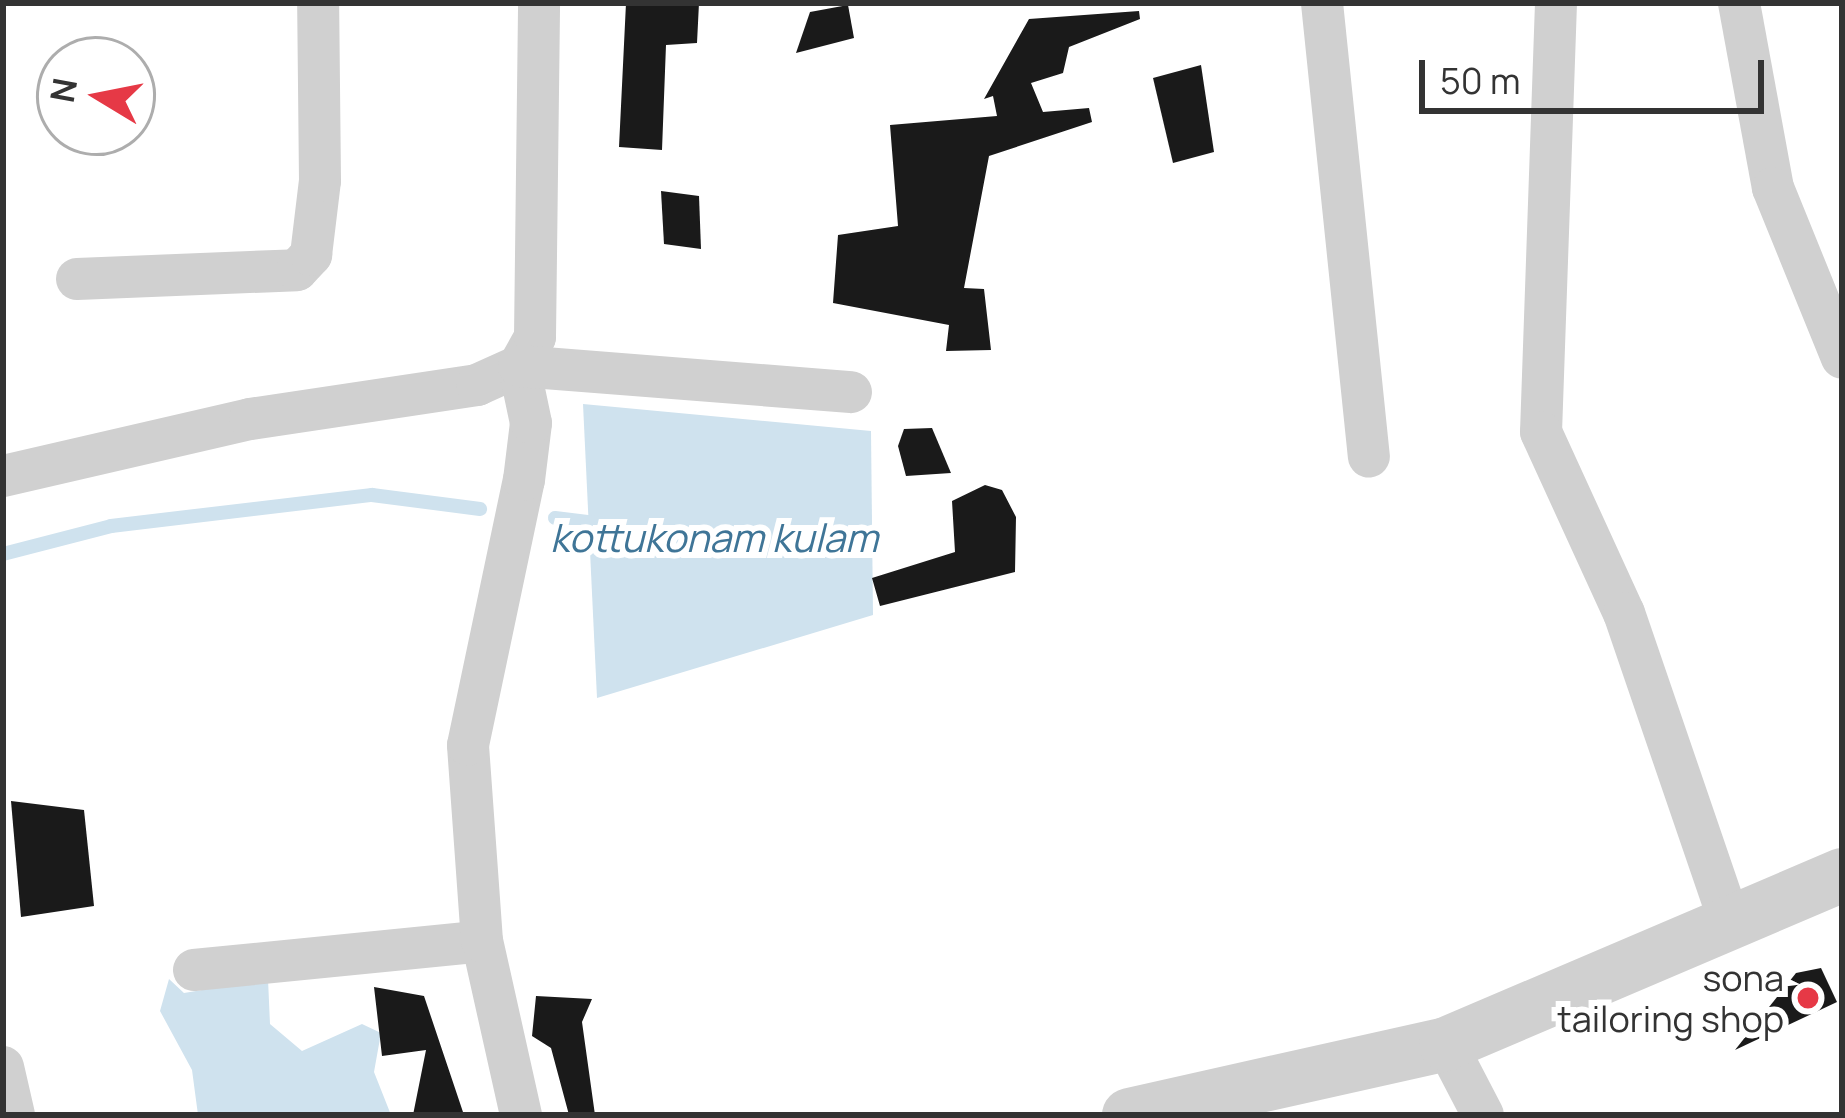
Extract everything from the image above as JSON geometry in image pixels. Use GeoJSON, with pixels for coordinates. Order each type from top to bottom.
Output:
{"type":"FeatureCollection","features":[{"type":"Feature","properties":{"kind":"street"},"geometry":{"type":"LineString","coordinates":[[76,279],[297,270],[311,255],[320,181],[318,3]]}},
{"type":"Feature","properties":{"kind":"street"},"geometry":{"type":"LineString","coordinates":[[521,1115],[482,941],[468,745],[524,480],[531,423],[519,366],[535,337],[539,3]]}},
{"type":"Feature","properties":{"kind":"street"},"geometry":{"type":"LineString","coordinates":[[1322,3],[1369,457]]}},
{"type":"Feature","properties":{"kind":"street"},"geometry":{"type":"LineString","coordinates":[[1556,3],[1541,432],[1624,614],[1732,928]]}},
{"type":"Feature","properties":{"kind":"street"},"geometry":{"type":"LineString","coordinates":[[1738,3],[1773,188],[1842,358]]}},
{"type":"Feature","properties":{"kind":"street"},"geometry":{"type":"LineString","coordinates":[[3,476],[250,419],[477,385],[519,366],[851,392]]}},
{"type":"Feature","properties":{"kind":"street"},"geometry":{"type":"LineString","coordinates":[[1129,1115],[1446,1044],[1732,928],[1842,875]]}},
{"type":"Feature","properties":{"kind":"street"},"geometry":{"type":"LineString","coordinates":[[194,970],[482,941]]}},
{"type":"Feature","properties":{"kind":"street"},"geometry":{"type":"LineString","coordinates":[[1446,1044],[1484,1115]]}},
{"type":"Feature","properties":{"kind":"street"},"geometry":{"type":"LineString","coordinates":[[3,1067],[14,1115]]}},
{"type":"Feature","properties":{"kind":"water","name":"kottukonam kulam"},"geometry":{"type":"Polygon","coordinates":[[[583,404],[871,431],[873,615],[597,698],[583,404]]]}},
{"type":"Feature","properties":{"kind":"water"},"geometry":{"type":"Polygon","coordinates":[[[169,979],[184,993],[268,979],[270,1024],[302,1051],[362,1024],[381,1033],[374,1072],[391,1115],[198,1115],[192,1070],[160,1011],[169,979]]]}},
{"type":"Feature","properties":{"kind":"building"},"geometry":{"type":"Polygon","coordinates":[[[626,3],[699,3],[697,43],[666,45],[662,150],[619,147],[626,3]]]}},
{"type":"Feature","properties":{"kind":"building"},"geometry":{"type":"Polygon","coordinates":[[[848,5],[854,38],[796,53],[810,12],[848,5]]]}},
{"type":"Feature","properties":{"kind":"building"},"geometry":{"type":"Polygon","coordinates":[[[1139,11],[1140,19],[1069,47],[1063,73],[1031,83],[1043,112],[1089,108],[1092,122],[989,156],[964,288],[984,289],[991,350],[946,351],[949,325],[833,303],[838,235],[898,226],[890,125],[997,116],[993,96],[984,99],[1029,19],[1139,11]]]}},
{"type":"Feature","properties":{"kind":"building"},"geometry":{"type":"Polygon","coordinates":[[[1201,65],[1214,152],[1173,163],[1153,78],[1201,65]]]}},
{"type":"Feature","properties":{"kind":"building"},"geometry":{"type":"Polygon","coordinates":[[[661,191],[699,196],[701,249],[664,244],[661,191]]]}},
{"type":"Feature","properties":{"kind":"building"},"geometry":{"type":"Polygon","coordinates":[[[932,428],[951,473],[906,476],[898,446],[904,429],[932,428]]]}},
{"type":"Feature","properties":{"kind":"building"},"geometry":{"type":"Polygon","coordinates":[[[985,485],[1002,490],[1016,517],[1015,572],[880,606],[872,578],[955,552],[952,501],[985,485]]]}},
{"type":"Feature","properties":{"kind":"building"},"geometry":{"type":"Polygon","coordinates":[[[11,801],[84,810],[94,906],[21,917],[11,801]]]}},
{"type":"Feature","properties":{"kind":"building","name":"sona tailoring shop"},"geometry":{"type":"Polygon","coordinates":[[[1821,968],[1837,1002],[1735,1050],[1796,973],[1821,968]]]}},
{"type":"Feature","properties":{"kind":"building"},"geometry":{"type":"Polygon","coordinates":[[[374,987],[424,996],[464,1115],[413,1115],[426,1050],[382,1056],[374,987]]]}},
{"type":"Feature","properties":{"kind":"building"},"geometry":{"type":"Polygon","coordinates":[[[536,996],[592,999],[582,1022],[595,1115],[569,1115],[551,1048],[532,1036],[536,996]]]}},
{"type":"Feature","properties":{"kind":"waterway"},"geometry":{"type":"LineString","coordinates":[[3,554],[111,526],[372,495],[480,509]]}},
{"type":"Feature","properties":{"kind":"waterway"},"geometry":{"type":"LineString","coordinates":[[555,518],[604,524]]}},
{"type":"Feature","properties":{"kind":"place","name":"sona tailoring shop"},"geometry":{"type":"Point","coordinates":[1808,998]}}]}
